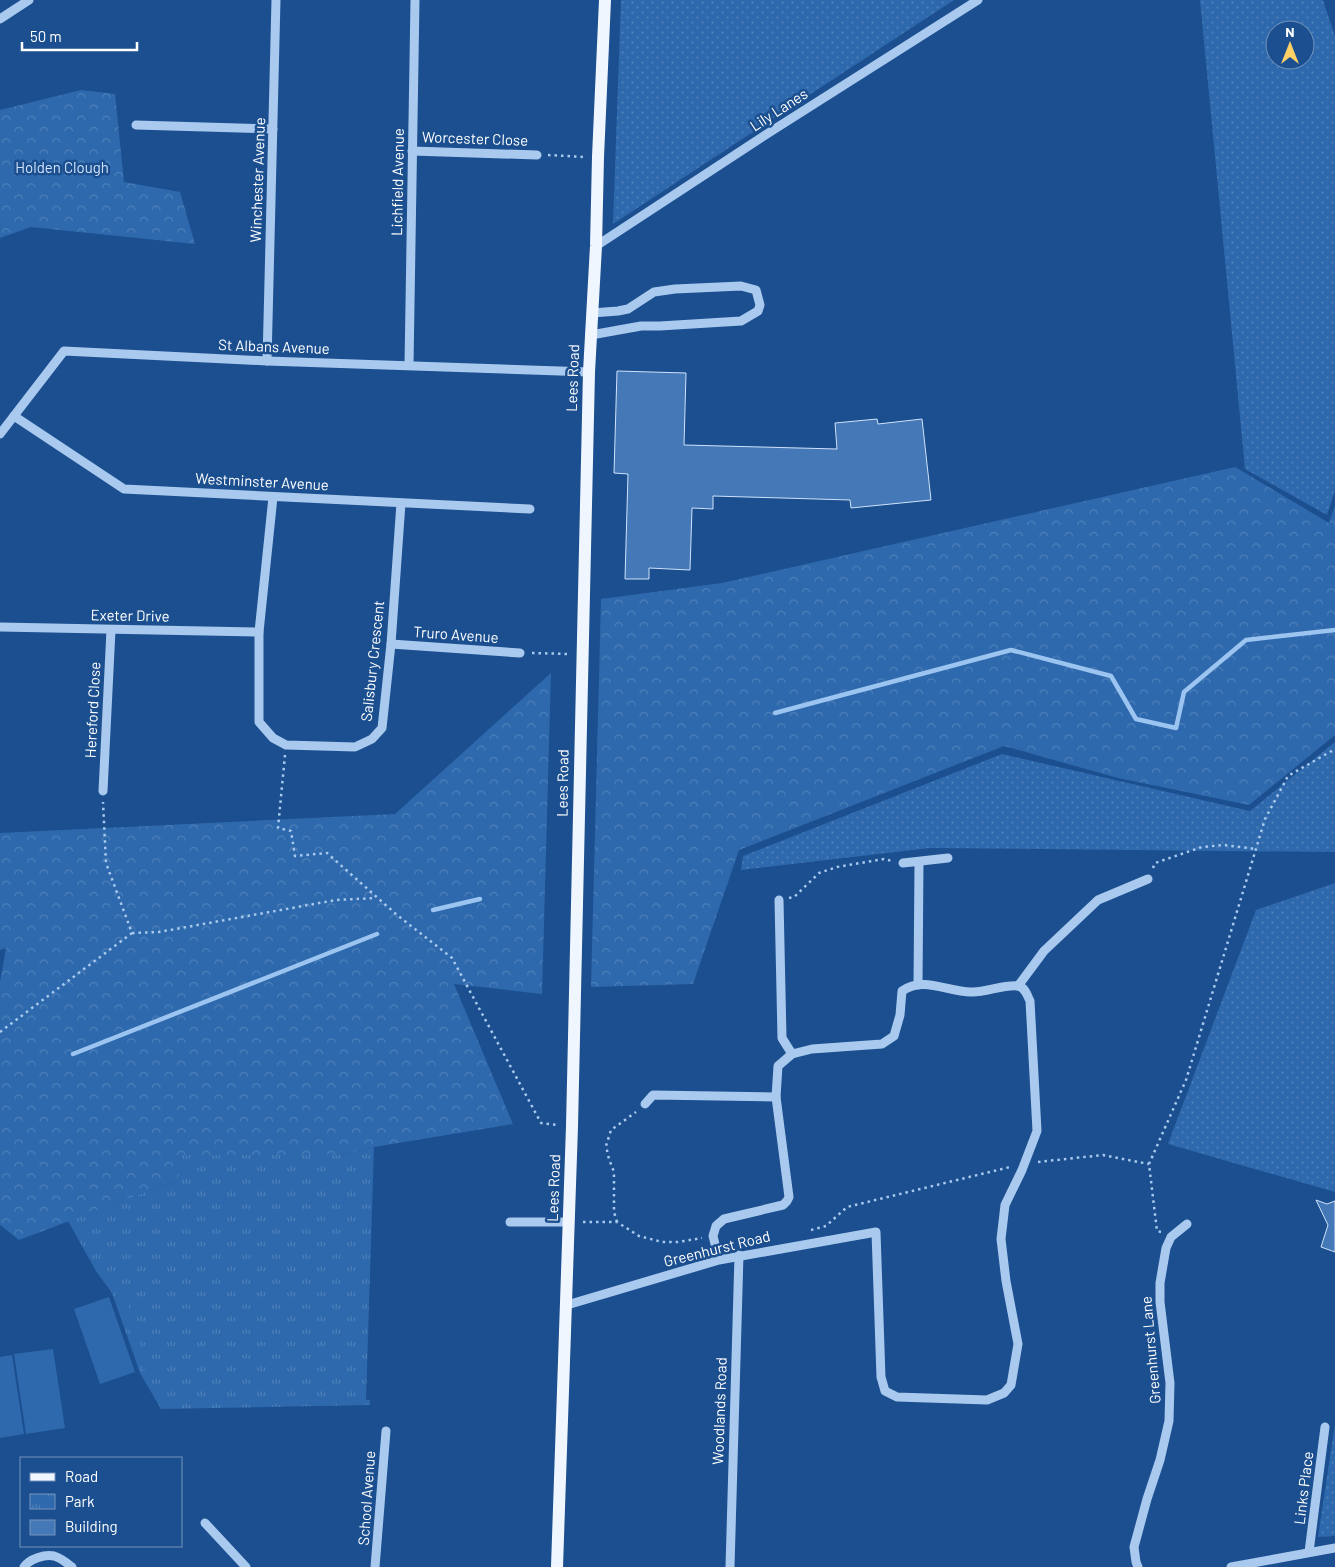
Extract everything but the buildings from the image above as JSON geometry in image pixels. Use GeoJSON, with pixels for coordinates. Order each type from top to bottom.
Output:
{"type":"FeatureCollection","features":[{"type":"Feature","properties":{"kind":"main road","name":"Lees Road"},"geometry":{"type":"LineString","coordinates":[[557,1567],[572,1126],[588,372],[596,246],[605,0]]}},
{"type":"Feature","properties":{"kind":"street"},"geometry":{"type":"LineString","coordinates":[[0,19],[30,0]]}},
{"type":"Feature","properties":{"kind":"street","name":"Winchester Avenue"},"geometry":{"type":"LineString","coordinates":[[267,361],[276,0]]}},
{"type":"Feature","properties":{"kind":"street","name":"Lichfield Avenue"},"geometry":{"type":"LineString","coordinates":[[409,365],[415,0]]}},
{"type":"Feature","properties":{"kind":"street","name":"Lily Lanes"},"geometry":{"type":"LineString","coordinates":[[596,246],[770,132],[978,0]]}},
{"type":"Feature","properties":{"kind":"street"},"geometry":{"type":"LineString","coordinates":[[136,125],[273,129]]}},
{"type":"Feature","properties":{"kind":"street","name":"Worcester Close"},"geometry":{"type":"LineString","coordinates":[[412,152],[537,155]]}},
{"type":"Feature","properties":{"kind":"street"},"geometry":{"type":"LineString","coordinates":[[591,335],[641,326],[741,321],[758,311],[760,305],[756,290],[741,286],[720,286],[654,292],[628,309],[592,313]]}},
{"type":"Feature","properties":{"kind":"street","name":"St Albans Avenue"},"geometry":{"type":"LineString","coordinates":[[0,434],[64,351],[267,361],[588,372]]}},
{"type":"Feature","properties":{"kind":"street","name":"Westminster Avenue"},"geometry":{"type":"LineString","coordinates":[[14,416],[124,490],[530,509]]}},
{"type":"Feature","properties":{"kind":"street"},"geometry":{"type":"LineString","coordinates":[[273,497],[259,632],[259,722],[274,738],[286,745]]}},
{"type":"Feature","properties":{"kind":"street","name":"Salisbury Crescent"},"geometry":{"type":"LineString","coordinates":[[286,745],[355,747],[372,739],[382,728],[391,644],[401,503]]}},
{"type":"Feature","properties":{"kind":"street","name":"Exeter Drive"},"geometry":{"type":"LineString","coordinates":[[0,627],[259,632]]}},
{"type":"Feature","properties":{"kind":"street","name":"Hereford Close"},"geometry":{"type":"LineString","coordinates":[[103,791],[111,630]]}},
{"type":"Feature","properties":{"kind":"street","name":"Truro Avenue"},"geometry":{"type":"LineString","coordinates":[[391,644],[520,653]]}},
{"type":"Feature","properties":{"kind":"street"},"geometry":{"type":"LineString","coordinates":[[903,864],[948,858]]}},
{"type":"Feature","properties":{"kind":"street"},"geometry":{"type":"LineString","coordinates":[[918,985],[919,862]]}},
{"type":"Feature","properties":{"kind":"street"},"geometry":{"type":"LineString","coordinates":[[1018,986],[1044,951],[1098,900],[1148,878]]}},
{"type":"Feature","properties":{"kind":"street"},"geometry":{"type":"LineString","coordinates":[[780,900],[782,1038],[792,1054]]}},
{"type":"Feature","properties":{"kind":"street"},"geometry":{"type":"LineString","coordinates":[[719,1260],[714,1236],[716,1226],[724,1219],[783,1205],[789,1196],[776,1097],[778,1066],[792,1054],[812,1050],[882,1044],[894,1036],[900,1015],[902,991],[911,985],[928,984],[970,992],[1018,986],[1025,991],[1030,1001],[1037,1131],[1024,1164]]}},
{"type":"Feature","properties":{"kind":"street"},"geometry":{"type":"LineString","coordinates":[[645,1104],[653,1095],[776,1097]]}},
{"type":"Feature","properties":{"kind":"street","name":"Greenhurst Road"},"geometry":{"type":"LineString","coordinates":[[567,1304],[739,1255],[876,1232],[881,1377],[885,1391],[897,1397],[988,1400],[1004,1393],[1011,1385],[1018,1344],[1006,1281],[1001,1238],[1006,1205],[1024,1164]]}},
{"type":"Feature","properties":{"kind":"street"},"geometry":{"type":"LineString","coordinates":[[510,1222],[569,1222]]}},
{"type":"Feature","properties":{"kind":"street"},"geometry":{"type":"LineString","coordinates":[[1171,1237],[1187,1224]]}},
{"type":"Feature","properties":{"kind":"street","name":"Greenhurst Lane"},"geometry":{"type":"LineString","coordinates":[[1138,1567],[1134,1547],[1160,1460],[1169,1421],[1170,1383],[1160,1302],[1160,1282],[1166,1248],[1171,1237]]}},
{"type":"Feature","properties":{"kind":"street","name":"Woodlands Road"},"geometry":{"type":"LineString","coordinates":[[730,1567],[739,1255]]}},
{"type":"Feature","properties":{"kind":"street","name":"Links Place"},"geometry":{"type":"LineString","coordinates":[[1309,1552],[1325,1426]]}},
{"type":"Feature","properties":{"kind":"street","name":"School Avenue"},"geometry":{"type":"LineString","coordinates":[[375,1567],[386,1431]]}},
{"type":"Feature","properties":{"kind":"street"},"geometry":{"type":"LineString","coordinates":[[204,1523],[246,1567]]}},
{"type":"Feature","properties":{"kind":"street"},"geometry":{"type":"LineString","coordinates":[[1230,1567],[1335,1548]]}},
{"type":"Feature","properties":{"kind":"street"},"geometry":{"type":"LineString","coordinates":[[24,1567],[32,1560],[51,1556],[60,1558],[72,1567]]}},
{"type":"Feature","properties":{"kind":"path"},"geometry":{"type":"LineString","coordinates":[[537,155],[598,157]]}},
{"type":"Feature","properties":{"kind":"path"},"geometry":{"type":"LineString","coordinates":[[538,653],[556,653]]}},
{"type":"Feature","properties":{"kind":"path"},"geometry":{"type":"LineString","coordinates":[[286,745],[278,828],[290,831],[295,856],[328,853],[376,898],[452,958],[541,1123],[572,1126]]}},
{"type":"Feature","properties":{"kind":"path"},"geometry":{"type":"LineString","coordinates":[[1171,1237],[1157,1231],[1149,1164],[1186,1080],[1265,820],[1288,776],[1335,749]]}},
{"type":"Feature","properties":{"kind":"path"},"geometry":{"type":"LineString","coordinates":[[103,791],[106,864],[132,932]]}},
{"type":"Feature","properties":{"kind":"path"},"geometry":{"type":"LineString","coordinates":[[1148,878],[1155,864],[1202,847],[1224,844],[1256,849]]}},
{"type":"Feature","properties":{"kind":"path"},"geometry":{"type":"LineString","coordinates":[[780,900],[794,897],[819,873],[836,866],[884,859],[903,864]]}},
{"type":"Feature","properties":{"kind":"path"},"geometry":{"type":"LineString","coordinates":[[0,1032],[132,932],[159,932],[336,900],[376,898]]}},
{"type":"Feature","properties":{"kind":"path"},"geometry":{"type":"LineString","coordinates":[[617,1222],[614,1212],[615,1179],[606,1146],[608,1137],[610,1130],[645,1104]]}},
{"type":"Feature","properties":{"kind":"path"},"geometry":{"type":"LineString","coordinates":[[809,1230],[826,1226],[847,1207],[1024,1164],[1103,1155],[1149,1164]]}},
{"type":"Feature","properties":{"kind":"path"},"geometry":{"type":"LineString","coordinates":[[569,1222],[617,1222],[639,1236],[662,1242],[678,1242],[714,1236]]}},
{"type":"Feature","properties":{"kind":"green space"},"geometry":{"type":"Polygon","coordinates":[[[621,0],[954,0],[613,224],[621,0]]]}},
{"type":"Feature","properties":{"kind":"green space"},"geometry":{"type":"Polygon","coordinates":[[[1200,0],[1323,0],[1335,36],[1335,491],[1327,515],[1245,469],[1200,0]]]}},
{"type":"Feature","properties":{"kind":"green space","name":"Holden Clough"},"geometry":{"type":"Polygon","coordinates":[[[81,90],[115,94],[124,182],[180,192],[195,244],[31,227],[0,238],[0,110],[81,90]]]}},
{"type":"Feature","properties":{"kind":"green space"},"geometry":{"type":"Polygon","coordinates":[[[1235,467],[1329,523],[1335,505],[1335,735],[1249,805],[1118,778],[1004,746],[739,850],[693,984],[591,987],[601,599],[722,583],[1235,467]]]}},
{"type":"Feature","properties":{"kind":"green space"},"geometry":{"type":"Polygon","coordinates":[[[551,673],[542,994],[454,984],[513,1124],[374,1147],[341,1155],[183,1155],[178,1180],[19,1240],[0,1225],[0,982],[6,948],[0,950],[0,833],[395,814],[551,673]]]}},
{"type":"Feature","properties":{"kind":"green space"},"geometry":{"type":"Polygon","coordinates":[[[1335,742],[1335,852],[930,848],[741,870],[743,856],[1002,754],[1250,811],[1335,742]]]}},
{"type":"Feature","properties":{"kind":"green space"},"geometry":{"type":"Polygon","coordinates":[[[1335,883],[1335,1192],[1168,1144],[1256,910],[1335,883]]]}},
{"type":"Feature","properties":{"kind":"green space"},"geometry":{"type":"Polygon","coordinates":[[[374,1147],[366,1400],[370,1400],[370,1405],[161,1409],[140,1373],[112,1293],[96,1271],[68,1221],[178,1180],[182,1155],[341,1155],[374,1147]]]}},
{"type":"Feature","properties":{"kind":"green space"},"geometry":{"type":"Polygon","coordinates":[[[122,1290],[130,1310],[127,1311],[148,1369],[145,1371],[115,1292],[122,1290]]]}},
{"type":"Feature","properties":{"kind":"green space"},"geometry":{"type":"Polygon","coordinates":[[[109,1297],[135,1372],[100,1384],[74,1309],[109,1297]]]}},
{"type":"Feature","properties":{"kind":"green space"},"geometry":{"type":"Polygon","coordinates":[[[53,1349],[65,1428],[26,1434],[14,1354],[53,1349]]]}},
{"type":"Feature","properties":{"kind":"green space"},"geometry":{"type":"Polygon","coordinates":[[[12,1355],[24,1434],[0,1438],[0,1357],[12,1355]]]}},
{"type":"Feature","properties":{"kind":"green space"},"geometry":{"type":"Polygon","coordinates":[[[1335,1424],[1335,1536],[1318,1537],[1335,1424]]]}},
{"type":"Feature","properties":{"kind":"waterway"},"geometry":{"type":"LineString","coordinates":[[775,713],[1011,650],[1111,676],[1136,719],[1176,728],[1184,692],[1246,640],[1335,630]]}},
{"type":"Feature","properties":{"kind":"waterway"},"geometry":{"type":"LineString","coordinates":[[433,910],[480,899]]}},
{"type":"Feature","properties":{"kind":"waterway"},"geometry":{"type":"LineString","coordinates":[[73,1054],[377,934]]}}]}
